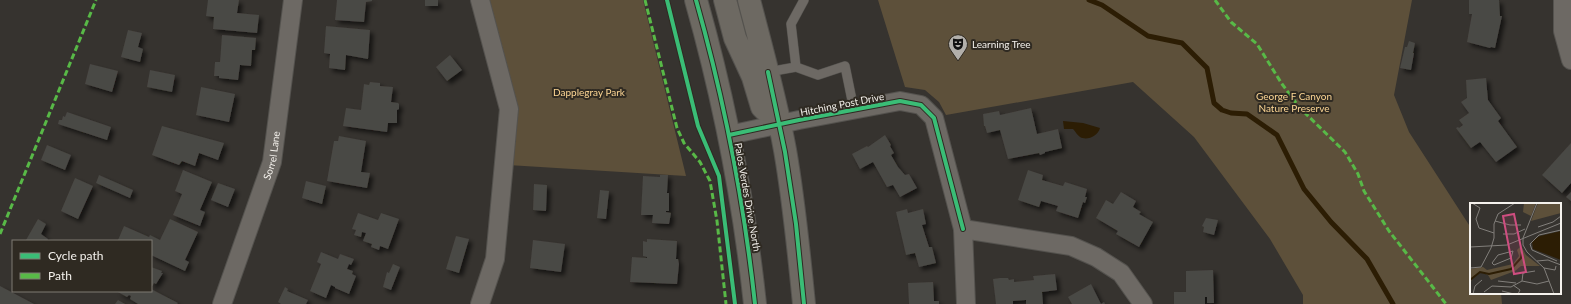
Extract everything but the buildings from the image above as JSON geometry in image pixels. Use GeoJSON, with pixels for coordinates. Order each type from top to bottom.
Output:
{"type":"FeatureCollection","features":[{"type":"Feature","properties":{"kind":"main road","name":"Palos Verdes Drive North"},"geometry":{"type":"LineString","coordinates":[[696,0],[710,49],[729,135],[756,304]]}},
{"type":"Feature","properties":{"kind":"main road"},"geometry":{"type":"LineString","coordinates":[[725,0],[735,38],[753,77],[762,107],[780,125]]}},
{"type":"Feature","properties":{"kind":"main road"},"geometry":{"type":"LineString","coordinates":[[749,0],[780,125],[796,224],[804,304]]}},
{"type":"Feature","properties":{"kind":"street","name":"Sorrel Lane"},"geometry":{"type":"LineString","coordinates":[[222,304],[272,162],[293,0]]}},
{"type":"Feature","properties":{"kind":"street"},"geometry":{"type":"LineString","coordinates":[[480,0],[509,110],[495,259],[480,304]]}},
{"type":"Feature","properties":{"kind":"street"},"geometry":{"type":"LineString","coordinates":[[1563,0],[1563,31],[1571,60]]}},
{"type":"Feature","properties":{"kind":"street","name":"Hitching Post Drive"},"geometry":{"type":"LineString","coordinates":[[729,135],[900,101],[921,105],[934,118],[963,229],[966,304]]}},
{"type":"Feature","properties":{"kind":"street"},"geometry":{"type":"LineString","coordinates":[[963,229],[1071,246],[1096,257],[1120,273],[1143,304]]}},
{"type":"Feature","properties":{"kind":"lane"},"geometry":{"type":"LineString","coordinates":[[796,67],[791,24],[805,0]]}},
{"type":"Feature","properties":{"kind":"lane"},"geometry":{"type":"LineString","coordinates":[[768,72],[796,67],[818,75],[844,66],[854,110]]}},
{"type":"Feature","properties":{"kind":"green space","name":"Dapplegray Park"},"geometry":{"type":"Polygon","coordinates":[[[480,0],[643,0],[686,176],[508,165],[515,100],[480,0]]]}},
{"type":"Feature","properties":{"kind":"green space","name":"George F Canyon Nature Preserve"},"geometry":{"type":"Polygon","coordinates":[[[878,0],[1412,0],[1394,95],[1409,132],[1470,226],[1470,294],[1501,294],[1502,304],[1303,304],[1303,295],[1270,239],[1194,137],[1133,82],[946,115],[939,102],[925,90],[905,87],[878,0]]]}},
{"type":"Feature","properties":{"kind":"shaded area"},"geometry":{"type":"Polygon","coordinates":[[[1063,121],[1083,123],[1100,128],[1099,131],[1092,137],[1083,138],[1073,129],[1064,129],[1063,121]]]}},
{"type":"Feature","properties":{"kind":"waterway"},"geometry":{"type":"LineString","coordinates":[[1089,0],[1102,5],[1148,36],[1182,43],[1207,68],[1214,103],[1222,110],[1231,113],[1247,114],[1277,135],[1304,189],[1331,222],[1367,259],[1393,304]]}},
{"type":"Feature","properties":{"kind":"marked path"},"geometry":{"type":"LineString","coordinates":[[0,234],[96,0]]}},
{"type":"Feature","properties":{"kind":"marked path"},"geometry":{"type":"LineString","coordinates":[[645,0],[677,128],[684,143],[700,162],[710,181],[717,221],[726,304]]}},
{"type":"Feature","properties":{"kind":"marked path"},"geometry":{"type":"LineString","coordinates":[[1215,0],[1231,22],[1257,44],[1282,84],[1299,107],[1345,152],[1358,174],[1364,191],[1389,231],[1446,304]]}},
{"type":"Feature","properties":{"kind":"cycle path"},"geometry":{"type":"LineString","coordinates":[[667,0],[698,126],[719,176],[735,304]]}},
{"type":"Feature","properties":{"kind":"cycle path"},"geometry":{"type":"LineString","coordinates":[[696,0],[732,151],[745,227],[755,304]]}},
{"type":"Feature","properties":{"kind":"cycle path"},"geometry":{"type":"LineString","coordinates":[[768,72],[785,152],[796,224],[804,304]]}},
{"type":"Feature","properties":{"kind":"cycle path"},"geometry":{"type":"LineString","coordinates":[[729,135],[900,101],[921,105],[934,118],[963,229]]}},
{"type":"Feature","properties":{"kind":"place","name":"Learning Tree"},"geometry":{"type":"Point","coordinates":[958,61]}}]}
